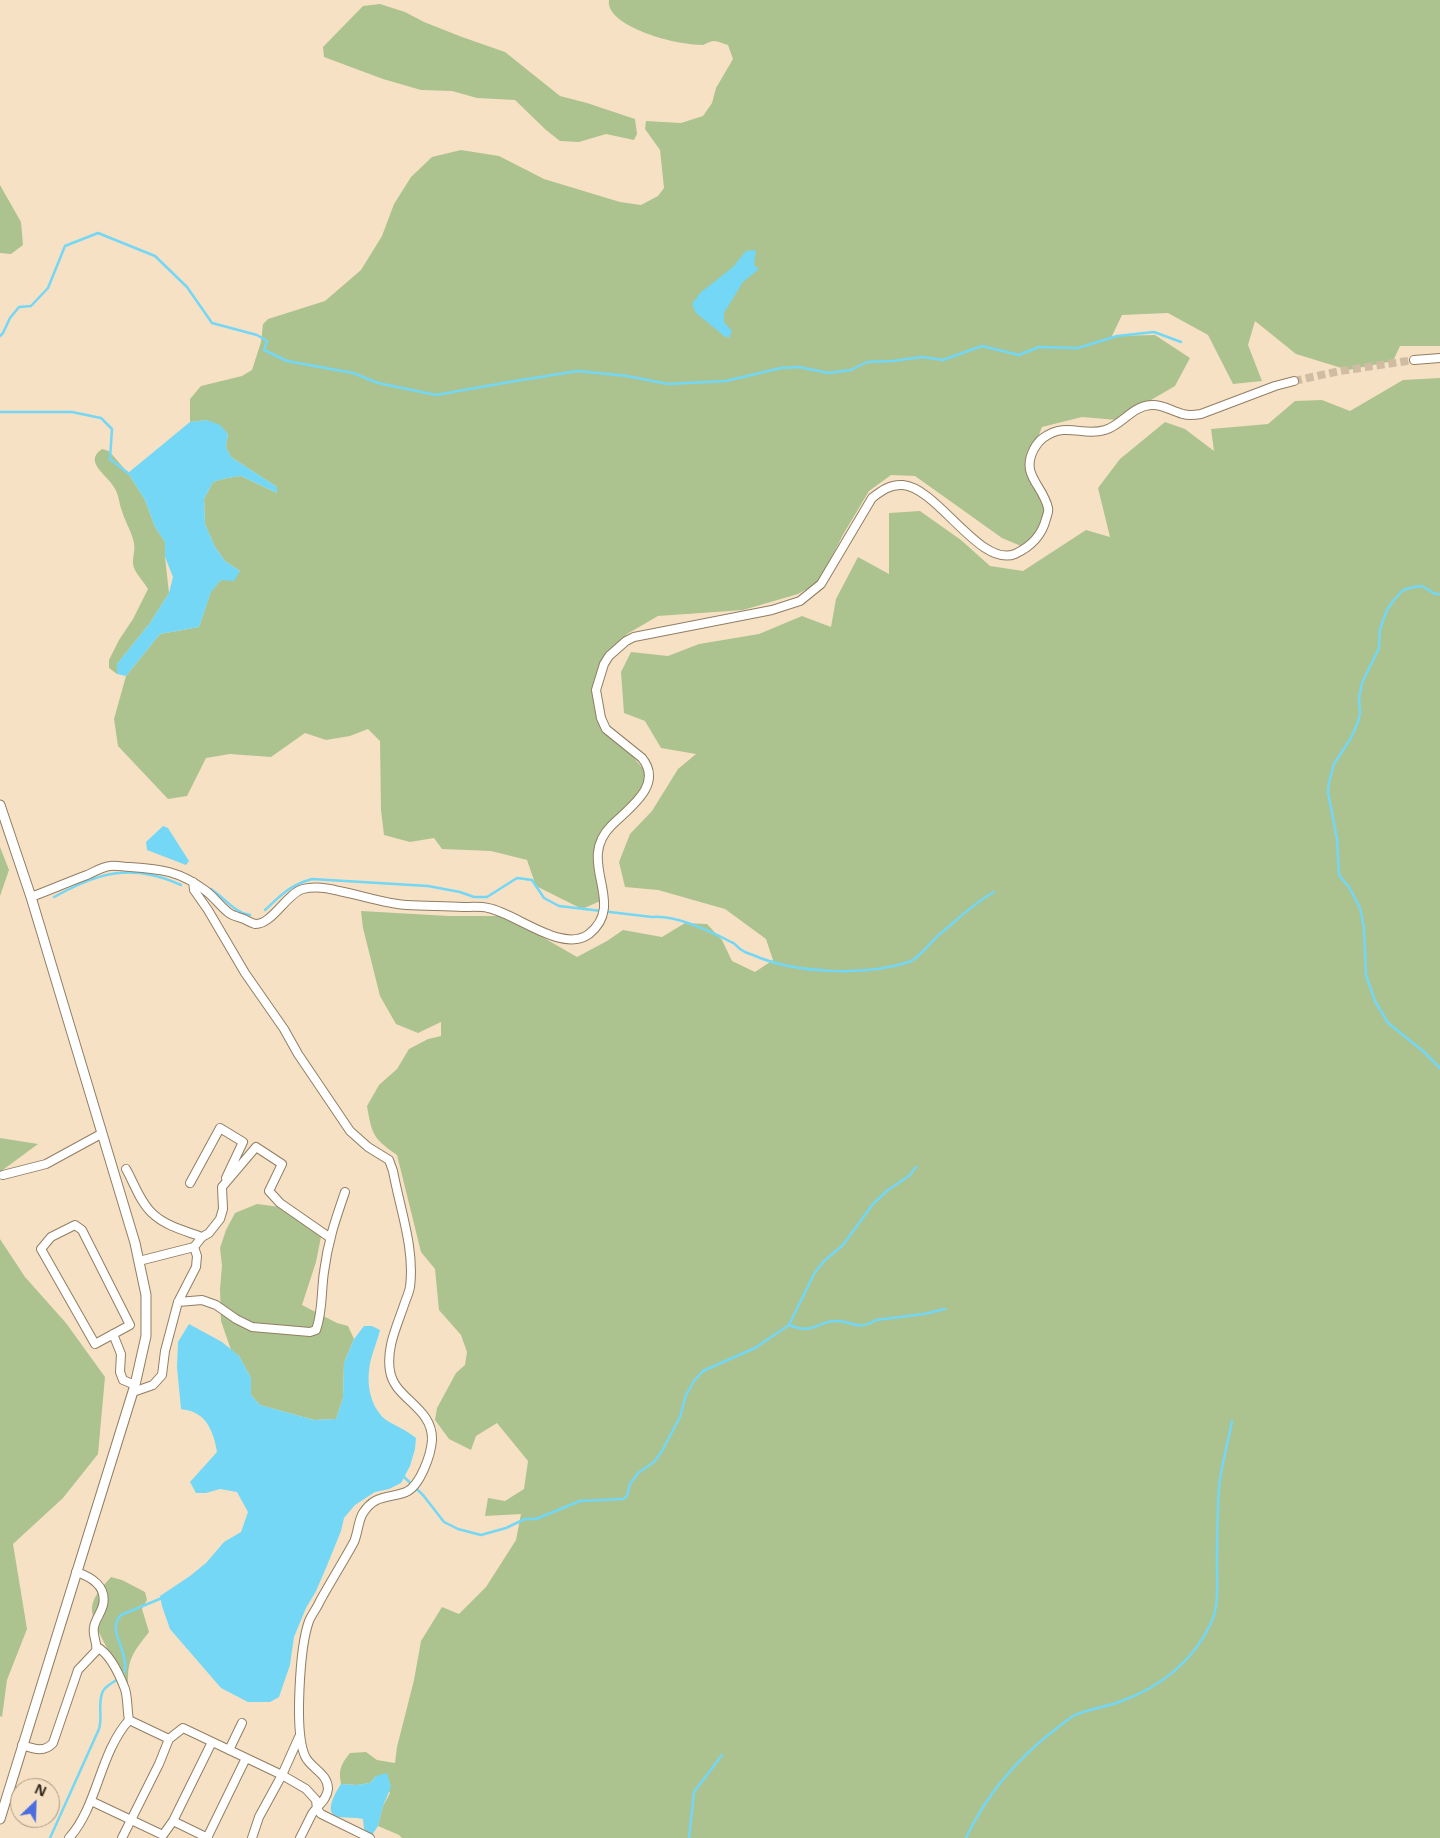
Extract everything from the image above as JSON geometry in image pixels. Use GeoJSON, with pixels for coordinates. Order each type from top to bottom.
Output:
{"type":"FeatureCollection","features":[{"type":"Feature","properties":{"kind":"street"},"geometry":{"type":"LineString","coordinates":[[1414,360],[1440,358]]}},
{"type":"Feature","properties":{"kind":"street"},"geometry":{"type":"LineString","coordinates":[[31,897],[110,866],[160,869],[183,876],[208,892],[230,914],[252,923],[258,924],[274,914],[291,896],[302,889],[326,888],[404,905],[487,908],[502,912],[560,939],[579,939],[588,934],[597,925],[604,912],[605,901],[597,860],[597,848],[603,836],[647,789],[650,779],[646,763],[636,752],[606,729],[601,718],[596,690],[604,664],[621,644],[640,635],[772,610],[800,601],[821,584],[872,498],[881,490],[892,486],[903,485],[923,494],[988,550],[1006,556],[1014,554],[1037,539],[1044,530],[1049,510],[1044,496],[1031,476],[1029,466],[1031,454],[1042,439],[1062,429],[1096,432],[1106,430],[1115,426],[1142,406],[1158,405],[1191,416],[1201,414],[1275,386],[1294,381]]}},
{"type":"Feature","properties":{"kind":"street"},"geometry":{"type":"LineString","coordinates":[[0,805],[31,897],[102,1134],[139,1261],[146,1295],[146,1336],[134,1389],[0,1818]]}},
{"type":"Feature","properties":{"kind":"street"},"geometry":{"type":"LineString","coordinates":[[193,882],[194,890],[245,973],[350,1131],[368,1147],[389,1160],[393,1171],[411,1259],[410,1289],[392,1338],[389,1358],[390,1373],[399,1391],[418,1408],[428,1423],[432,1440],[427,1461],[418,1482],[406,1492],[381,1497],[362,1513],[355,1540],[309,1622],[299,1684],[299,1737],[305,1758],[323,1774],[328,1787],[326,1798],[313,1812],[300,1838]]}},
{"type":"Feature","properties":{"kind":"street"},"geometry":{"type":"LineString","coordinates":[[139,1261],[194,1247],[209,1233],[220,1219],[223,1209],[222,1187],[243,1142],[220,1128],[190,1183]]}},
{"type":"Feature","properties":{"kind":"street"},"geometry":{"type":"LineString","coordinates":[[3,1175],[46,1164],[102,1134]]}},
{"type":"Feature","properties":{"kind":"street"},"geometry":{"type":"LineString","coordinates":[[222,1187],[256,1147],[282,1164],[269,1190],[280,1203],[329,1237]]}},
{"type":"Feature","properties":{"kind":"street"},"geometry":{"type":"LineString","coordinates":[[126,1169],[143,1201],[152,1213],[162,1221],[202,1238]]}},
{"type":"Feature","properties":{"kind":"street"},"geometry":{"type":"LineString","coordinates":[[178,1302],[202,1300],[216,1305],[236,1319],[252,1327],[310,1332],[316,1330],[320,1320],[323,1275],[329,1237],[345,1192]]}},
{"type":"Feature","properties":{"kind":"street"},"geometry":{"type":"LineString","coordinates":[[75,1225],[82,1230],[130,1325],[114,1334],[95,1344],[41,1249],[51,1237],[75,1225]]}},
{"type":"Feature","properties":{"kind":"street"},"geometry":{"type":"LineString","coordinates":[[114,1334],[121,1354],[120,1372],[123,1380],[134,1389],[153,1386],[162,1375],[165,1351],[178,1302],[196,1267],[197,1256],[194,1247]]}},
{"type":"Feature","properties":{"kind":"street"},"geometry":{"type":"LineString","coordinates":[[22,1745],[43,1750],[49,1748],[53,1743],[78,1670],[96,1651],[97,1647],[93,1633],[103,1604],[102,1592],[96,1581],[85,1574],[76,1572]]}},
{"type":"Feature","properties":{"kind":"street"},"geometry":{"type":"LineString","coordinates":[[69,1838],[80,1823],[100,1771],[121,1729],[129,1720],[125,1690],[110,1660],[97,1647]]}},
{"type":"Feature","properties":{"kind":"street"},"geometry":{"type":"LineString","coordinates":[[129,1720],[169,1739]]}},
{"type":"Feature","properties":{"kind":"street"},"geometry":{"type":"LineString","coordinates":[[229,1750],[242,1723]]}},
{"type":"Feature","properties":{"kind":"street"},"geometry":{"type":"LineString","coordinates":[[122,1838],[159,1764],[169,1739],[183,1728],[306,1788],[316,1800],[317,1808],[321,1814],[370,1838]]}},
{"type":"Feature","properties":{"kind":"street"},"geometry":{"type":"LineString","coordinates":[[252,1838],[259,1817],[282,1775],[299,1737]]}},
{"type":"Feature","properties":{"kind":"street"},"geometry":{"type":"LineString","coordinates":[[90,1801],[163,1835],[173,1821],[212,1742]]}},
{"type":"Feature","properties":{"kind":"street"},"geometry":{"type":"LineString","coordinates":[[173,1821],[208,1838],[246,1758]]}},
{"type":"Feature","properties":{"kind":"green space"},"geometry":{"type":"Polygon","coordinates":[[[609,0],[1440,0],[1440,346],[1400,346],[1393,361],[1348,370],[1296,354],[1255,321],[1248,345],[1262,381],[1233,384],[1208,335],[1168,313],[1122,315],[1112,336],[1155,335],[1190,358],[1175,386],[1117,420],[1082,417],[1042,427],[1029,460],[1049,510],[1038,532],[1021,546],[1002,538],[915,476],[891,475],[869,491],[844,533],[818,583],[798,594],[743,610],[658,616],[627,634],[600,662],[594,691],[604,733],[629,752],[646,772],[649,789],[612,828],[599,851],[605,899],[582,909],[536,886],[527,860],[491,851],[442,849],[434,838],[410,842],[384,835],[381,810],[380,741],[368,729],[350,736],[326,740],[305,733],[271,757],[230,754],[206,758],[187,796],[168,799],[118,746],[114,719],[126,676],[160,634],[199,627],[211,591],[221,580],[240,571],[225,561],[215,547],[205,524],[204,499],[213,482],[241,476],[277,493],[277,487],[231,457],[226,447],[228,434],[207,420],[190,422],[190,399],[201,386],[242,376],[252,370],[261,342],[263,324],[268,319],[325,301],[361,270],[382,236],[394,204],[411,177],[432,157],[461,150],[499,156],[544,179],[620,202],[641,205],[658,196],[664,188],[660,150],[645,129],[646,121],[681,123],[703,116],[712,103],[716,88],[733,59],[728,45],[716,41],[703,45],[674,42],[638,30],[616,17],[610,9],[609,0]]]}},
{"type":"Feature","properties":{"kind":"green space"},"geometry":{"type":"Polygon","coordinates":[[[380,4],[505,52],[560,96],[635,119],[637,134],[634,140],[606,134],[579,142],[560,141],[515,100],[477,98],[452,91],[421,90],[383,79],[324,57],[323,47],[363,6],[380,4]]]}},
{"type":"Feature","properties":{"kind":"green space"},"geometry":{"type":"Polygon","coordinates":[[[0,185],[21,222],[23,245],[11,254],[0,253],[0,185]]]}},
{"type":"Feature","properties":{"kind":"green space"},"geometry":{"type":"Polygon","coordinates":[[[1440,378],[1440,1838],[402,1838],[378,1826],[383,1806],[390,1793],[376,1776],[370,1783],[357,1785],[341,1784],[340,1771],[342,1764],[350,1753],[366,1752],[377,1760],[395,1763],[421,1641],[442,1607],[459,1614],[486,1587],[516,1540],[521,1514],[485,1516],[488,1498],[505,1501],[524,1489],[528,1461],[497,1423],[476,1436],[471,1450],[449,1439],[435,1420],[437,1408],[456,1373],[465,1365],[467,1352],[461,1335],[439,1310],[435,1269],[421,1252],[397,1155],[378,1140],[370,1124],[367,1106],[379,1085],[397,1069],[409,1049],[428,1039],[441,1036],[441,1022],[418,1033],[396,1024],[380,996],[363,928],[361,911],[449,916],[506,916],[577,957],[623,930],[662,937],[685,923],[707,924],[722,940],[732,961],[755,972],[773,960],[766,939],[725,909],[658,890],[625,887],[619,862],[630,834],[652,811],[678,769],[696,754],[661,748],[645,721],[624,713],[621,672],[631,652],[668,656],[699,644],[759,634],[802,616],[831,627],[836,599],[858,557],[889,574],[889,513],[920,511],[961,540],[990,566],[1023,571],[1086,530],[1110,537],[1098,488],[1120,459],[1165,422],[1185,429],[1214,451],[1211,429],[1268,424],[1295,401],[1322,400],[1350,411],[1403,380],[1440,378]]]}},
{"type":"Feature","properties":{"kind":"green space"},"geometry":{"type":"Polygon","coordinates":[[[102,449],[109,451],[128,473],[145,500],[155,527],[165,542],[169,593],[150,623],[117,664],[117,674],[109,668],[109,660],[148,589],[134,567],[134,543],[116,491],[96,464],[97,454],[102,449]]]}},
{"type":"Feature","properties":{"kind":"green space"},"geometry":{"type":"Polygon","coordinates":[[[0,847],[9,870],[0,896],[0,847]]]}},
{"type":"Feature","properties":{"kind":"green space"},"geometry":{"type":"Polygon","coordinates":[[[0,1138],[38,1144],[0,1172],[0,1138]]]}},
{"type":"Feature","properties":{"kind":"green space"},"geometry":{"type":"Polygon","coordinates":[[[257,1204],[280,1207],[301,1216],[321,1237],[316,1262],[302,1305],[337,1323],[348,1326],[354,1339],[344,1363],[343,1398],[336,1419],[314,1420],[260,1405],[251,1395],[251,1378],[239,1356],[231,1350],[221,1321],[220,1289],[222,1266],[220,1248],[226,1230],[235,1213],[257,1204]]]}},
{"type":"Feature","properties":{"kind":"green space"},"geometry":{"type":"Polygon","coordinates":[[[0,1239],[25,1277],[66,1323],[105,1377],[98,1454],[63,1498],[13,1544],[27,1629],[7,1680],[2,1717],[0,1716],[0,1239]]]}},
{"type":"Feature","properties":{"kind":"green space"},"geometry":{"type":"Polygon","coordinates":[[[111,1577],[122,1580],[145,1592],[147,1600],[142,1609],[149,1632],[132,1656],[128,1684],[100,1635],[93,1615],[94,1599],[111,1577]]]}},
{"type":"Feature","properties":{"kind":"water"},"geometry":{"type":"Polygon","coordinates":[[[756,250],[754,265],[759,269],[743,282],[724,313],[724,322],[732,331],[729,338],[696,313],[692,304],[700,293],[733,267],[746,251],[756,250]]]}},
{"type":"Feature","properties":{"kind":"water"},"geometry":{"type":"Polygon","coordinates":[[[207,420],[220,425],[228,434],[226,447],[231,457],[277,487],[277,493],[241,476],[213,482],[204,499],[205,524],[215,547],[225,561],[240,571],[234,581],[221,580],[211,592],[199,627],[160,634],[126,676],[117,674],[117,664],[150,623],[169,593],[173,577],[165,557],[165,542],[155,527],[145,500],[128,473],[190,422],[207,420]]]}},
{"type":"Feature","properties":{"kind":"water"},"geometry":{"type":"Polygon","coordinates":[[[163,826],[168,828],[189,861],[186,865],[147,850],[146,842],[163,826]]]}},
{"type":"Feature","properties":{"kind":"water"},"geometry":{"type":"Polygon","coordinates":[[[189,1324],[222,1342],[239,1356],[251,1378],[251,1395],[260,1405],[314,1420],[336,1419],[343,1398],[344,1363],[354,1339],[364,1326],[372,1326],[380,1330],[372,1355],[369,1378],[374,1404],[386,1420],[416,1438],[410,1466],[401,1483],[389,1489],[375,1492],[355,1505],[344,1518],[341,1531],[326,1568],[294,1637],[290,1665],[279,1697],[270,1702],[248,1702],[221,1688],[170,1629],[162,1606],[160,1596],[190,1576],[206,1563],[224,1542],[241,1532],[248,1512],[237,1492],[220,1489],[206,1493],[196,1493],[190,1482],[217,1452],[209,1426],[202,1417],[181,1409],[177,1367],[178,1342],[189,1324]]]}},
{"type":"Feature","properties":{"kind":"water"},"geometry":{"type":"Polygon","coordinates":[[[387,1773],[391,1787],[383,1806],[378,1826],[372,1835],[364,1829],[363,1819],[339,1817],[331,1812],[332,1802],[341,1784],[357,1785],[370,1783],[376,1776],[387,1773]]]}},
{"type":"Feature","properties":{"kind":"waterway"},"geometry":{"type":"LineString","coordinates":[[0,336],[19,307],[31,306],[48,288],[65,246],[98,233],[155,256],[187,287],[212,323],[257,335],[267,341],[264,350],[287,361],[353,373],[378,383],[436,395],[578,371],[627,376],[668,384],[726,381],[781,368],[799,367],[828,373],[851,370],[867,362],[922,357],[943,360],[982,346],[1019,355],[1039,347],[1078,348],[1117,336],[1154,332],[1181,342]]}},
{"type":"Feature","properties":{"kind":"waterway"},"geometry":{"type":"LineString","coordinates":[[0,412],[72,412],[101,418],[112,429],[110,459],[128,473]]}},
{"type":"Feature","properties":{"kind":"waterway"},"geometry":{"type":"LineString","coordinates":[[1440,594],[1435,594],[1422,586],[1403,590],[1387,610],[1380,629],[1379,648],[1362,683],[1358,722],[1351,738],[1334,764],[1328,792],[1337,839],[1339,875],[1349,887],[1360,908],[1364,928],[1366,975],[1375,1001],[1388,1023],[1423,1051],[1440,1068]]}},
{"type":"Feature","properties":{"kind":"waterway"},"geometry":{"type":"LineString","coordinates":[[54,897],[89,880],[112,874],[137,873],[167,879],[181,885]]}},
{"type":"Feature","properties":{"kind":"waterway"},"geometry":{"type":"LineString","coordinates":[[265,910],[292,887],[312,879],[428,886],[460,892],[474,897],[487,897],[517,878],[532,880],[544,898],[559,906],[682,921],[734,943],[745,952],[770,961],[810,969],[852,971],[891,966],[913,960],[966,912],[994,892]]}},
{"type":"Feature","properties":{"kind":"waterway"},"geometry":{"type":"LineString","coordinates":[[211,889],[234,908],[250,915]]}},
{"type":"Feature","properties":{"kind":"waterway"},"geometry":{"type":"LineString","coordinates":[[789,1325],[814,1274],[824,1261],[843,1245],[873,1204],[888,1190],[909,1176],[916,1167]]}},
{"type":"Feature","properties":{"kind":"waterway"},"geometry":{"type":"LineString","coordinates":[[403,1476],[423,1495],[444,1522],[458,1529],[481,1535],[506,1528],[525,1519],[536,1519],[580,1501],[623,1499],[627,1496],[630,1484],[638,1473],[654,1462],[662,1451],[680,1417],[686,1395],[694,1381],[703,1371],[755,1348],[789,1325],[805,1329],[832,1321],[865,1325],[876,1320],[924,1314],[945,1309]]}},
{"type":"Feature","properties":{"kind":"waterway"},"geometry":{"type":"LineString","coordinates":[[966,1838],[983,1807],[994,1792],[1017,1764],[1043,1739],[1075,1715],[1119,1702],[1161,1681],[1185,1661],[1204,1637],[1214,1616],[1216,1603],[1219,1488],[1232,1421]]}},
{"type":"Feature","properties":{"kind":"waterway"},"geometry":{"type":"LineString","coordinates":[[50,1838],[99,1729],[100,1700],[103,1691],[121,1676],[125,1670],[124,1655],[116,1633],[117,1621],[121,1615],[162,1598]]}},
{"type":"Feature","properties":{"kind":"waterway"},"geometry":{"type":"LineString","coordinates":[[689,1838],[694,1792],[722,1755]]}},
{"type":"Feature","properties":{"kind":"tunnel"},"geometry":{"type":"LineString","coordinates":[[1294,381],[1340,371],[1414,360]]}}]}
